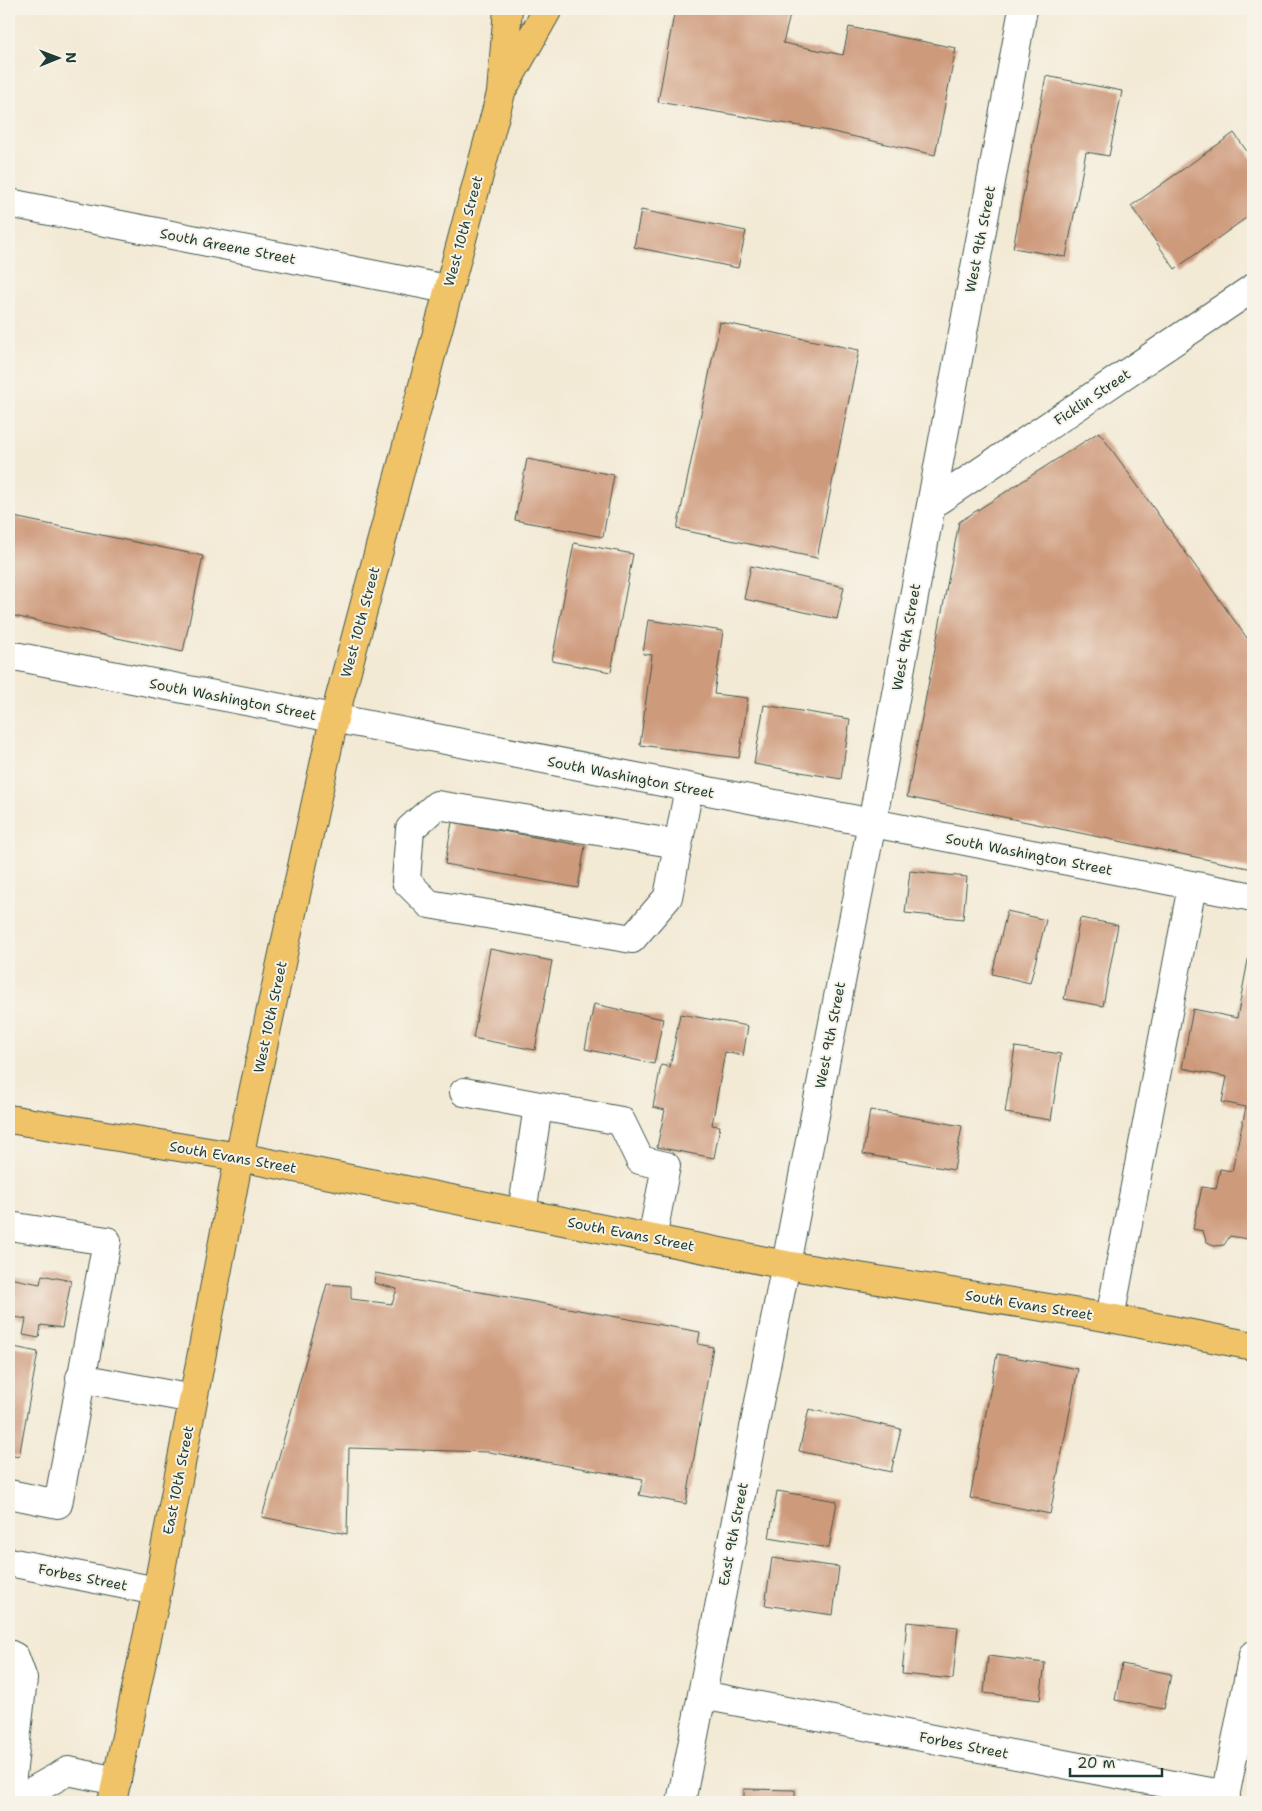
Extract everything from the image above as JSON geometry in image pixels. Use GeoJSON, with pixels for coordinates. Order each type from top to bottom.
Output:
{"type":"FeatureCollection","features":[{"type":"Feature","properties":{"kind":"main road","name":"West 10th Street"},"geometry":{"type":"LineString","coordinates":[[239,1157],[334,719],[500,93],[508,9]]}},
{"type":"Feature","properties":{"kind":"main road","name":"West 10th Street"},"geometry":{"type":"LineString","coordinates":[[500,93],[548,9]]}},
{"type":"Feature","properties":{"kind":"main road","name":"South Evans Street"},"geometry":{"type":"LineString","coordinates":[[9,1119],[239,1157],[786,1265],[1110,1318],[1253,1346]]}},
{"type":"Feature","properties":{"kind":"main road","name":"East 10th Street"},"geometry":{"type":"LineString","coordinates":[[115,1791],[157,1591],[239,1157]]}},
{"type":"Feature","properties":{"kind":"street","name":"West 9th Street"},"geometry":{"type":"LineString","coordinates":[[786,1265],[872,822],[1023,9]]}},
{"type":"Feature","properties":{"kind":"street","name":"South Greene Street"},"geometry":{"type":"LineString","coordinates":[[9,203],[447,289]]}},
{"type":"Feature","properties":{"kind":"street","name":"Ficklin Street"},"geometry":{"type":"LineString","coordinates":[[931,505],[1253,288]]}},
{"type":"Feature","properties":{"kind":"street","name":"South Washington Street"},"geometry":{"type":"LineString","coordinates":[[9,655],[1253,897]]}},
{"type":"Feature","properties":{"kind":"street"},"geometry":{"type":"LineString","coordinates":[[678,844],[437,805],[410,829],[406,881],[429,904],[632,939],[668,897],[689,788]]}},
{"type":"Feature","properties":{"kind":"street"},"geometry":{"type":"LineString","coordinates":[[1110,1318],[1192,886]]}},
{"type":"Feature","properties":{"kind":"street"},"geometry":{"type":"LineString","coordinates":[[464,1092],[622,1120],[640,1160],[666,1166],[652,1239]]}},
{"type":"Feature","properties":{"kind":"street"},"geometry":{"type":"LineString","coordinates":[[522,1213],[538,1106]]}},
{"type":"Feature","properties":{"kind":"street"},"geometry":{"type":"LineString","coordinates":[[9,1226],[107,1241],[58,1504],[9,1494]]}},
{"type":"Feature","properties":{"kind":"street","name":"East 9th Street"},"geometry":{"type":"LineString","coordinates":[[681,1802],[786,1265]]}},
{"type":"Feature","properties":{"kind":"street"},"geometry":{"type":"LineString","coordinates":[[80,1378],[193,1399]]}},
{"type":"Feature","properties":{"kind":"street","name":"Forbes Street"},"geometry":{"type":"LineString","coordinates":[[9,1562],[157,1591]]}},
{"type":"Feature","properties":{"kind":"street"},"geometry":{"type":"LineString","coordinates":[[9,1654],[15,1657],[23,1679],[9,1802]]}},
{"type":"Feature","properties":{"kind":"street"},"geometry":{"type":"LineString","coordinates":[[1225,1799],[1249,1697],[1253,1654]]}},
{"type":"Feature","properties":{"kind":"street","name":"Forbes Street"},"geometry":{"type":"LineString","coordinates":[[702,1696],[1225,1799]]}},
{"type":"Feature","properties":{"kind":"street"},"geometry":{"type":"LineString","coordinates":[[13,1802],[68,1771],[115,1791]]}},
{"type":"Feature","properties":{"kind":"building"},"geometry":{"type":"Polygon","coordinates":[[[675,9],[759,9],[790,15],[783,43],[843,55],[849,27],[956,48],[935,155],[829,131],[658,102],[675,9]]]}},
{"type":"Feature","properties":{"kind":"building"},"geometry":{"type":"Polygon","coordinates":[[[1046,76],[1122,91],[1109,156],[1086,152],[1066,257],[1013,248],[1046,76]]]}},
{"type":"Feature","properties":{"kind":"building"},"geometry":{"type":"Polygon","coordinates":[[[1234,133],[1253,160],[1253,213],[1175,269],[1131,206],[1234,133]]]}},
{"type":"Feature","properties":{"kind":"building"},"geometry":{"type":"Polygon","coordinates":[[[641,210],[746,231],[738,268],[634,247],[641,210]]]}},
{"type":"Feature","properties":{"kind":"building"},"geometry":{"type":"Polygon","coordinates":[[[720,322],[859,350],[817,558],[677,529],[720,322]]]}},
{"type":"Feature","properties":{"kind":"building"},"geometry":{"type":"Polygon","coordinates":[[[1099,432],[1247,638],[1253,633],[1253,869],[907,797],[959,522],[1099,432]]]}},
{"type":"Feature","properties":{"kind":"building"},"geometry":{"type":"Polygon","coordinates":[[[527,459],[614,475],[603,537],[515,520],[527,459]]]}},
{"type":"Feature","properties":{"kind":"building"},"geometry":{"type":"Polygon","coordinates":[[[9,516],[203,556],[183,652],[9,615],[9,516]]]}},
{"type":"Feature","properties":{"kind":"building"},"geometry":{"type":"Polygon","coordinates":[[[574,543],[633,554],[611,672],[552,661],[574,543]]]}},
{"type":"Feature","properties":{"kind":"building"},"geometry":{"type":"Polygon","coordinates":[[[751,566],[844,587],[837,619],[744,599],[751,566]]]}},
{"type":"Feature","properties":{"kind":"building"},"geometry":{"type":"Polygon","coordinates":[[[648,620],[723,631],[714,694],[748,698],[739,758],[640,745],[652,655],[643,654],[648,620]]]}},
{"type":"Feature","properties":{"kind":"building"},"geometry":{"type":"Polygon","coordinates":[[[764,705],[850,719],[841,779],[754,764],[764,705]]]}},
{"type":"Feature","properties":{"kind":"building"},"geometry":{"type":"Polygon","coordinates":[[[452,822],[585,846],[578,888],[445,864],[452,822]]]}},
{"type":"Feature","properties":{"kind":"building"},"geometry":{"type":"Polygon","coordinates":[[[910,871],[967,877],[963,919],[905,913],[910,871]]]}},
{"type":"Feature","properties":{"kind":"building"},"geometry":{"type":"Polygon","coordinates":[[[1007,911],[1046,920],[1030,983],[992,974],[1007,911]]]}},
{"type":"Feature","properties":{"kind":"building"},"geometry":{"type":"Polygon","coordinates":[[[1080,918],[1118,925],[1103,1006],[1064,999],[1080,918]]]}},
{"type":"Feature","properties":{"kind":"building"},"geometry":{"type":"Polygon","coordinates":[[[490,949],[552,961],[535,1050],[473,1038],[490,949]]]}},
{"type":"Feature","properties":{"kind":"building"},"geometry":{"type":"Polygon","coordinates":[[[1249,955],[1253,956],[1253,1240],[1230,1236],[1224,1245],[1214,1246],[1206,1241],[1203,1231],[1193,1229],[1202,1187],[1216,1189],[1220,1169],[1232,1171],[1246,1107],[1222,1102],[1227,1077],[1182,1068],[1193,1009],[1237,1018],[1249,955]]]}},
{"type":"Feature","properties":{"kind":"building"},"geometry":{"type":"Polygon","coordinates":[[[594,1004],[663,1019],[654,1064],[585,1049],[594,1004]]]}},
{"type":"Feature","properties":{"kind":"building"},"geometry":{"type":"Polygon","coordinates":[[[680,1014],[748,1026],[743,1056],[725,1052],[712,1125],[720,1126],[714,1158],[657,1147],[665,1110],[653,1107],[661,1065],[670,1067],[680,1014]]]}},
{"type":"Feature","properties":{"kind":"building"},"geometry":{"type":"Polygon","coordinates":[[[1015,1047],[1061,1054],[1051,1120],[1005,1113],[1015,1047]]]}},
{"type":"Feature","properties":{"kind":"building"},"geometry":{"type":"Polygon","coordinates":[[[870,1110],[962,1126],[954,1170],[863,1154],[870,1110]]]}},
{"type":"Feature","properties":{"kind":"building"},"geometry":{"type":"Polygon","coordinates":[[[375,1273],[700,1332],[698,1344],[713,1347],[686,1504],[639,1495],[643,1479],[489,1452],[349,1448],[347,1534],[262,1517],[327,1284],[351,1286],[351,1299],[392,1304],[397,1289],[374,1283],[375,1273]]]}},
{"type":"Feature","properties":{"kind":"building"},"geometry":{"type":"Polygon","coordinates":[[[42,1275],[71,1281],[62,1328],[41,1325],[39,1338],[23,1335],[26,1319],[9,1316],[9,1278],[40,1284],[42,1275]]]}},
{"type":"Feature","properties":{"kind":"building"},"geometry":{"type":"Polygon","coordinates":[[[9,1346],[38,1352],[19,1457],[9,1455],[9,1346]]]}},
{"type":"Feature","properties":{"kind":"building"},"geometry":{"type":"Polygon","coordinates":[[[997,1354],[1078,1369],[1050,1514],[970,1498],[997,1354]]]}},
{"type":"Feature","properties":{"kind":"building"},"geometry":{"type":"Polygon","coordinates":[[[809,1409],[901,1429],[891,1472],[799,1451],[809,1409]]]}},
{"type":"Feature","properties":{"kind":"building"},"geometry":{"type":"Polygon","coordinates":[[[777,1491],[837,1501],[829,1548],[769,1538],[777,1491]]]}},
{"type":"Feature","properties":{"kind":"building"},"geometry":{"type":"Polygon","coordinates":[[[772,1558],[839,1567],[833,1615],[765,1605],[772,1558]]]}},
{"type":"Feature","properties":{"kind":"building"},"geometry":{"type":"Polygon","coordinates":[[[907,1622],[958,1627],[953,1679],[902,1674],[907,1622]]]}},
{"type":"Feature","properties":{"kind":"building"},"geometry":{"type":"Polygon","coordinates":[[[988,1656],[1045,1663],[1040,1700],[984,1693],[988,1656]]]}},
{"type":"Feature","properties":{"kind":"building"},"geometry":{"type":"Polygon","coordinates":[[[1122,1664],[1171,1674],[1164,1709],[1115,1700],[1122,1664]]]}},
{"type":"Feature","properties":{"kind":"building"},"geometry":{"type":"Polygon","coordinates":[[[744,1789],[795,1790],[795,1802],[744,1802],[744,1789]]]}}]}
